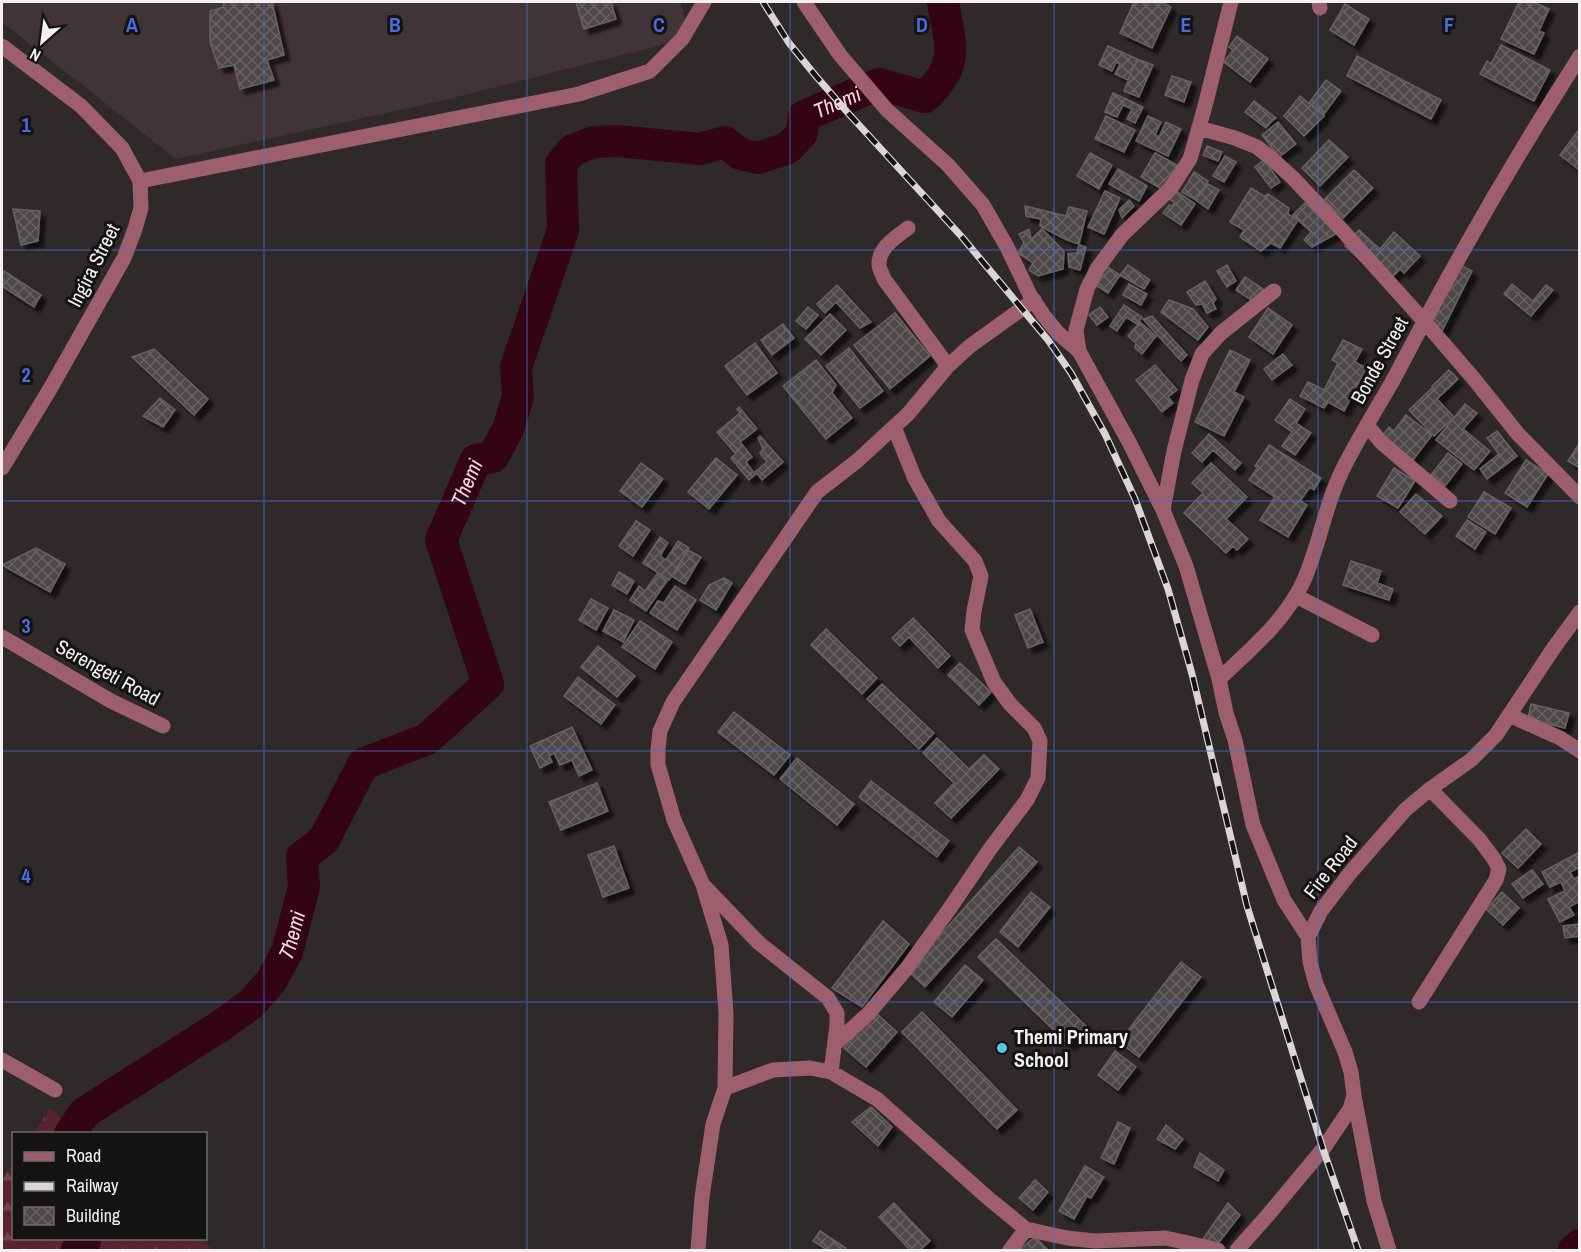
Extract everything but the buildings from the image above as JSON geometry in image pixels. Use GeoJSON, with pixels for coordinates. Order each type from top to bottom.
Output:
{"type":"FeatureCollection","features":[{"type":"Feature","properties":{"kind":"street"},"geometry":{"type":"LineString","coordinates":[[140,181],[579,94],[650,71],[682,39],[704,2]]}},
{"type":"Feature","properties":{"kind":"street"},"geometry":{"type":"LineString","coordinates":[[804,2],[840,55],[887,110],[948,165],[983,206],[1044,316],[1058,333],[1079,351],[1125,432],[1163,510],[1186,566],[1219,679],[1239,758],[1252,825],[1284,900],[1308,937],[1310,962],[1316,984],[1345,1052],[1351,1072],[1374,1201],[1389,1251]]}},
{"type":"Feature","properties":{"kind":"street"},"geometry":{"type":"LineString","coordinates":[[1079,351],[1076,330],[1078,319],[1087,290],[1097,269],[1122,235],[1171,188],[1190,159],[1231,2]]}},
{"type":"Feature","properties":{"kind":"street","name":"Ingira Street"},"geometry":{"type":"LineString","coordinates":[[2,468],[50,389],[124,258],[141,208],[140,181],[122,148],[81,106],[4,51]]}},
{"type":"Feature","properties":{"kind":"street","name":"Bonde Street"},"geometry":{"type":"LineString","coordinates":[[1219,679],[1258,642],[1296,596],[1346,462],[1522,150],[1580,56]]}},
{"type":"Feature","properties":{"kind":"street"},"geometry":{"type":"LineString","coordinates":[[1199,128],[1257,147],[1292,177],[1424,321],[1518,434],[1580,497]]}},
{"type":"Feature","properties":{"kind":"street"},"geometry":{"type":"LineString","coordinates":[[908,228],[888,244],[881,256],[879,266],[884,279],[948,366]]}},
{"type":"Feature","properties":{"kind":"street"},"geometry":{"type":"LineString","coordinates":[[1163,510],[1174,451],[1192,380],[1202,354],[1221,333],[1274,291]]}},
{"type":"Feature","properties":{"kind":"street"},"geometry":{"type":"LineString","coordinates":[[698,1251],[702,1197],[713,1124],[725,1088],[726,1013],[721,945],[704,885],[670,809],[658,765],[660,731],[673,702],[817,492],[857,461],[908,414],[948,366],[970,346],[1034,300]]}},
{"type":"Feature","properties":{"kind":"street"},"geometry":{"type":"LineString","coordinates":[[1367,425],[1402,461],[1450,501]]}},
{"type":"Feature","properties":{"kind":"street"},"geometry":{"type":"LineString","coordinates":[[835,1044],[867,1014],[907,968],[1027,800],[1038,778],[1040,741],[1034,728],[1010,704],[994,682],[972,630],[981,576],[975,561],[939,521],[915,479],[894,427]]}},
{"type":"Feature","properties":{"kind":"street"},"geometry":{"type":"LineString","coordinates":[[1296,596],[1372,635]]}},
{"type":"Feature","properties":{"kind":"street","name":"Fire Road"},"geometry":{"type":"LineString","coordinates":[[1308,937],[1320,911],[1330,897],[1405,810],[1471,760],[1496,735],[1580,612]]}},
{"type":"Feature","properties":{"kind":"street","name":"Serengeti Road"},"geometry":{"type":"LineString","coordinates":[[2,637],[111,701],[163,726]]}},
{"type":"Feature","properties":{"kind":"street"},"geometry":{"type":"LineString","coordinates":[[1509,715],[1560,738],[1580,751]]}},
{"type":"Feature","properties":{"kind":"street"},"geometry":{"type":"LineString","coordinates":[[1419,1002],[1496,880],[1499,869],[1479,839],[1430,789]]}},
{"type":"Feature","properties":{"kind":"street"},"geometry":{"type":"LineString","coordinates":[[704,885],[759,943],[828,998],[837,1013],[831,1072]]}},
{"type":"Feature","properties":{"kind":"street"},"geometry":{"type":"LineString","coordinates":[[2,1060],[55,1090]]}},
{"type":"Feature","properties":{"kind":"street"},"geometry":{"type":"LineString","coordinates":[[725,1088],[773,1070],[810,1068],[831,1072],[877,1099],[1026,1229],[1067,1238],[1095,1241],[1165,1238],[1218,1251]]}},
{"type":"Feature","properties":{"kind":"street"},"geometry":{"type":"LineString","coordinates":[[1237,1251],[1323,1149],[1350,1109],[1354,1095]]}},
{"type":"Feature","properties":{"kind":"street"},"geometry":{"type":"LineString","coordinates":[[1010,1251],[1026,1229]]}},
{"type":"Feature","properties":{"kind":"shaded area"},"geometry":{"type":"Polygon","coordinates":[[[2,2],[681,2],[689,38],[445,100],[176,159],[2,22],[2,2]]]}},
{"type":"Feature","properties":{"kind":"green space"},"geometry":{"type":"Polygon","coordinates":[[[50,1109],[77,1132],[35,1132],[50,1109]]]}},
{"type":"Feature","properties":{"kind":"green space"},"geometry":{"type":"Polygon","coordinates":[[[12,1164],[12,1240],[201,1240],[214,1250],[2,1250],[2,1180],[12,1164]]]}},
{"type":"Feature","properties":{"kind":"waterway","name":"Themi"},"geometry":{"type":"LineString","coordinates":[[71,1132],[84,1113],[251,1004],[272,980],[287,952],[304,887],[302,857],[324,840],[363,764],[427,739],[488,684],[441,540],[476,460],[493,457],[508,429],[518,397],[516,367],[563,230],[561,164],[573,150],[594,142],[617,141],[700,149],[725,142],[740,154],[758,158],[788,148],[802,133],[804,116],[879,84],[925,97],[944,74],[950,53],[943,2]]}},
{"type":"Feature","properties":{"kind":"waterway","name":"Themi"},"geometry":{"type":"LineString","coordinates":[[77,1250],[84,1240]]}},
{"type":"Feature","properties":{"kind":"waterway"},"geometry":{"type":"LineString","coordinates":[[1574,1250],[1580,1245]]}},
{"type":"Feature","properties":{"kind":"railway"},"geometry":{"type":"LineString","coordinates":[[763,2],[789,43],[815,75],[962,237],[1048,340],[1071,373],[1105,434],[1135,499],[1168,589],[1192,674],[1247,906],[1323,1149],[1358,1250]]}},
{"type":"Feature","properties":{"kind":"place","name":"Themi Primary School"},"geometry":{"type":"Point","coordinates":[1002,1048]}}]}
